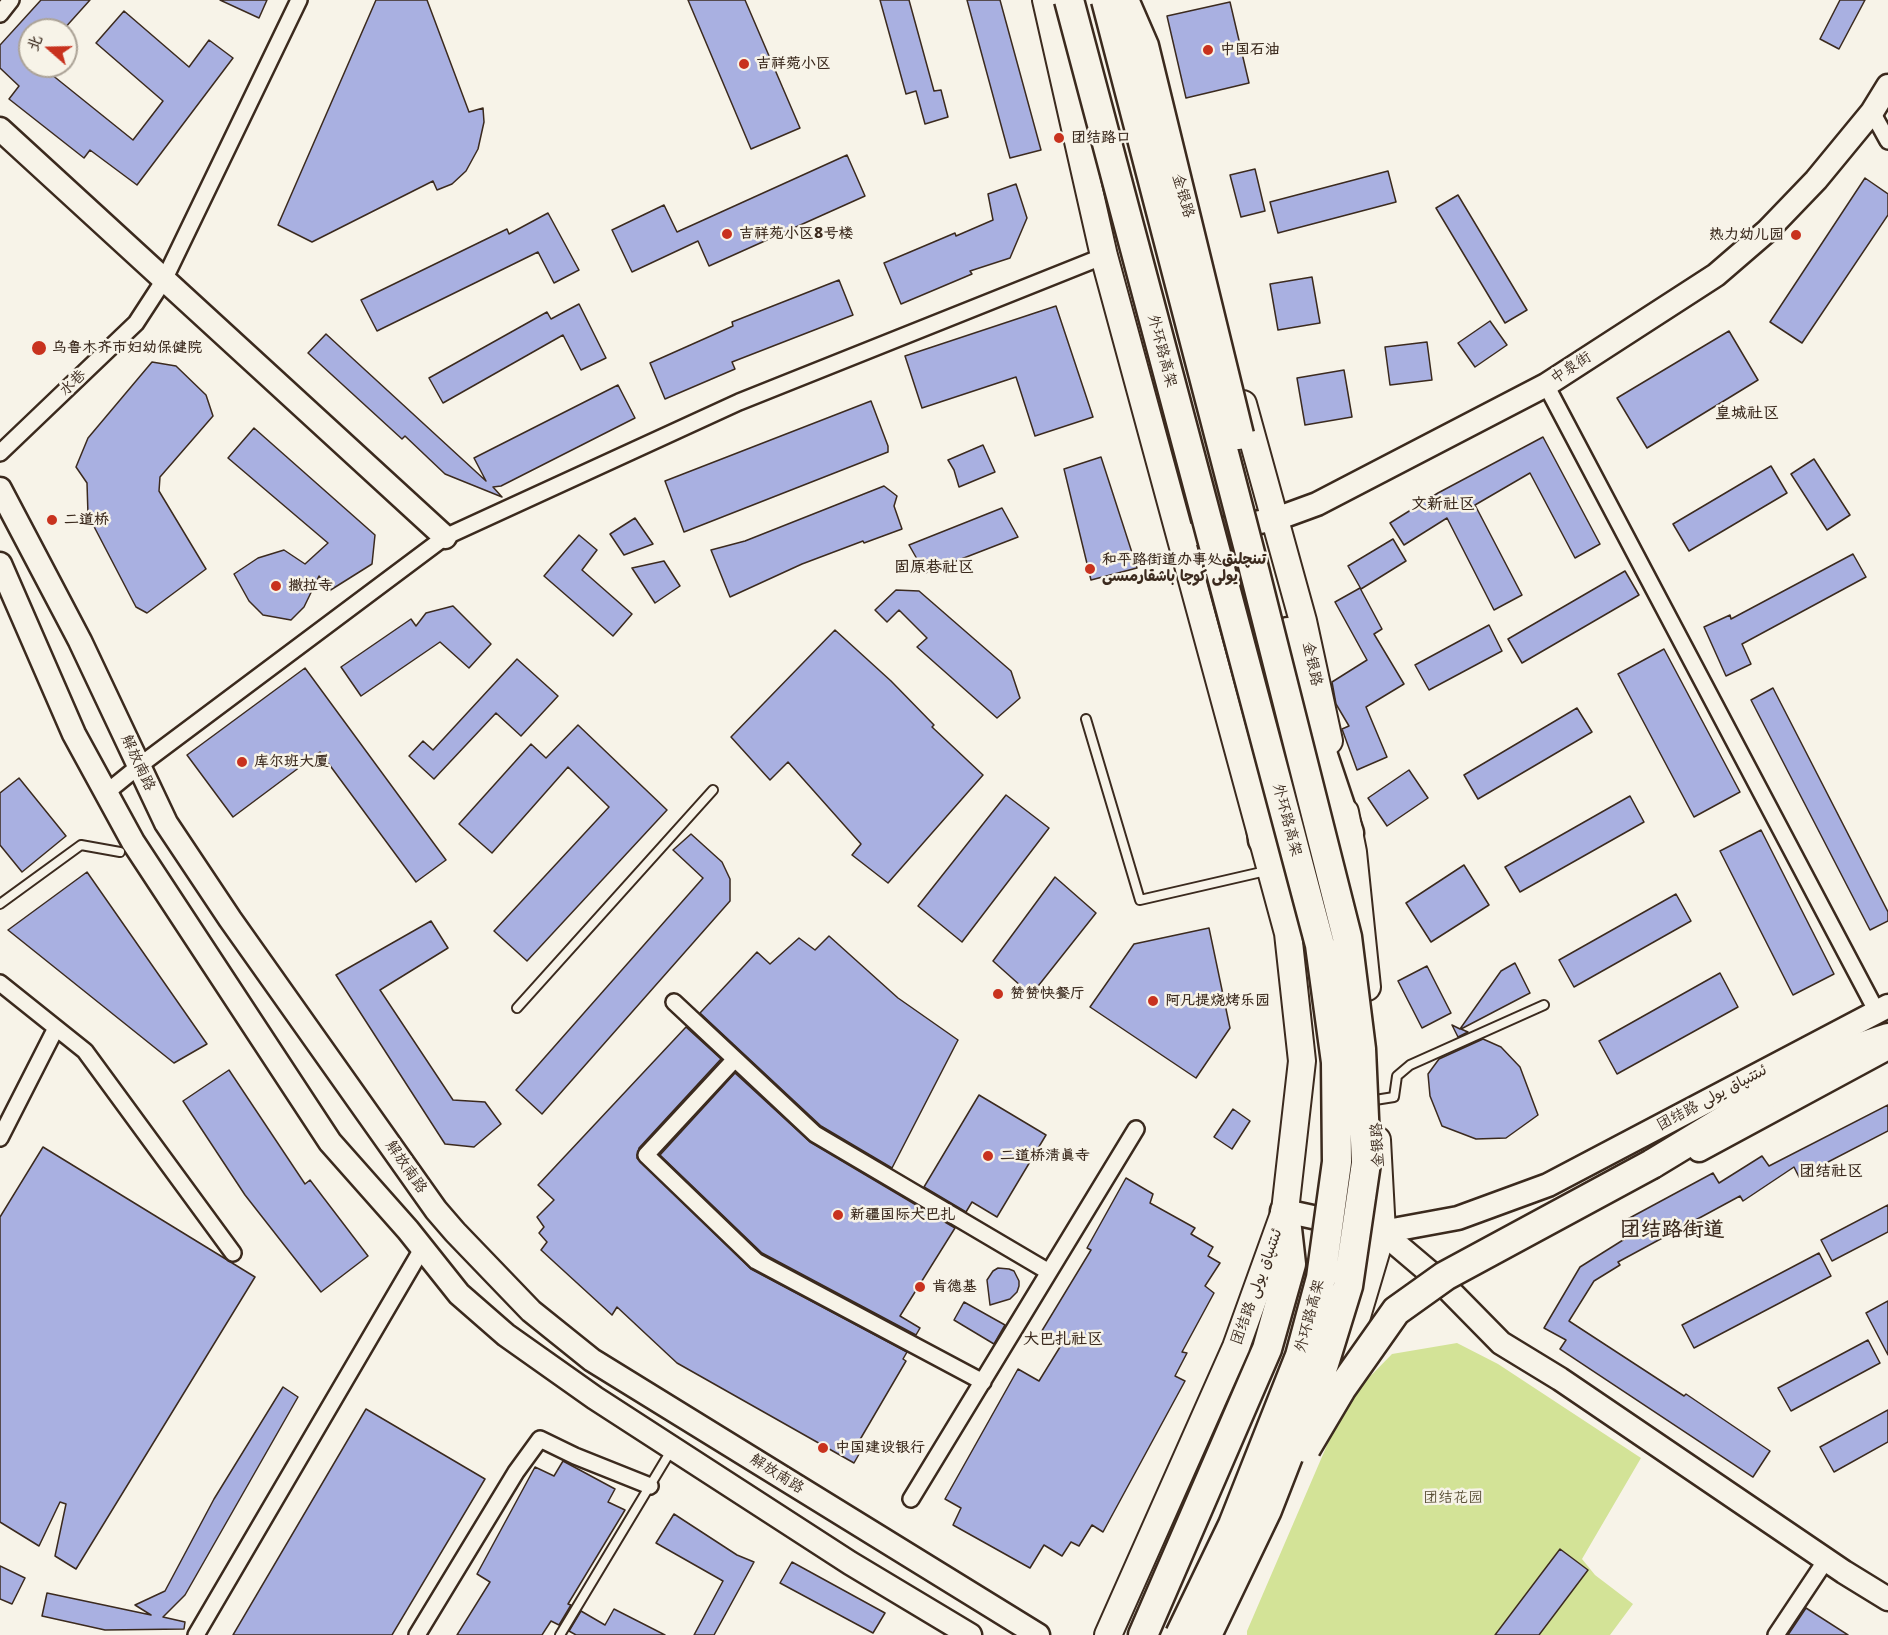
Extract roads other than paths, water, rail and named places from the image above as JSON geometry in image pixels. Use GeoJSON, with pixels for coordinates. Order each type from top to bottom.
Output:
{"type":"FeatureCollection","features":[{"type":"Feature","properties":{"kind":"highway","name":"外环路高架"},"geometry":{"type":"LineString","coordinates":[[1069,0],[1320,945],[1336,1062],[1337,1162],[1318,1289],[1300,1356],[1241,1504],[1180,1635]]}},
{"type":"Feature","properties":{"kind":"highway","name":"外环路高架"},"geometry":{"type":"LineString","coordinates":[[1106,0],[1347,937],[1361,1049],[1366,1163],[1348,1286],[1324,1364],[1267,1510],[1209,1635]]}},
{"type":"Feature","properties":{"kind":"highway"},"geometry":{"type":"LineString","coordinates":[[1124,0],[1144,46],[1303,696],[1349,833]]}},
{"type":"Feature","properties":{"kind":"highway"},"geometry":{"type":"LineString","coordinates":[[1078,34],[1088,131],[1256,780],[1263,840]]}},
{"type":"Feature","properties":{"kind":"highway"},"geometry":{"type":"LineString","coordinates":[[1256,1533],[1341,1389],[1396,1311],[1445,1276],[1652,1164],[1825,1059],[1888,1038]]}},
{"type":"Feature","properties":{"kind":"highway"},"geometry":{"type":"LineString","coordinates":[[1143,1635],[1267,1349],[1291,1264],[1285,1211]]}},
{"type":"Feature","properties":{"kind":"main road"},"geometry":{"type":"LineString","coordinates":[[1046,0],[1104,256],[1288,933],[1302,1061],[1285,1211]]}},
{"type":"Feature","properties":{"kind":"main road","name":"金银路"},"geometry":{"type":"LineString","coordinates":[[1129,0],[1303,621],[1353,852],[1373,1050],[1382,1232],[1349,1343]]}},
{"type":"Feature","properties":{"kind":"main road","name":"中泉街"},"geometry":{"type":"LineString","coordinates":[[1180,537],[1276,519],[1317,504],[1545,385],[1716,275],[1767,231],[1816,180],[1872,112],[1888,86]]}},
{"type":"Feature","properties":{"kind":"main road"},"geometry":{"type":"LineString","coordinates":[[0,129],[446,537]]}},
{"type":"Feature","properties":{"kind":"main road","name":"解放南路"},"geometry":{"type":"LineString","coordinates":[[0,489],[80,641],[166,823],[230,919],[436,1210],[454,1232],[531,1311],[592,1360],[1038,1635]]}},
{"type":"Feature","properties":{"kind":"main road"},"geometry":{"type":"LineString","coordinates":[[0,564],[74,734],[133,842],[330,1142],[408,1230],[459,1294],[506,1335],[595,1398],[850,1563],[970,1635]]}},
{"type":"Feature","properties":{"kind":"main road","name":"团结路 ئىتتىپاق يولى"},"geometry":{"type":"LineString","coordinates":[[1108,1635],[1236,1347],[1285,1211],[1382,1232],[1458,1218],[1548,1185],[1882,1009]]}},
{"type":"Feature","properties":{"kind":"main road"},"geometry":{"type":"LineString","coordinates":[[1209,1635],[1243,1554],[1349,1343],[1441,1282],[1493,1262],[1888,1048]]}},
{"type":"Feature","properties":{"kind":"main road"},"geometry":{"type":"LineString","coordinates":[[1382,1232],[1441,1282],[1501,1343],[1560,1379],[1826,1560],[1888,1599]]}},
{"type":"Feature","properties":{"kind":"street"},"geometry":{"type":"LineString","coordinates":[[0,14],[11,0]]}},
{"type":"Feature","properties":{"kind":"street","name":"水巷"},"geometry":{"type":"LineString","coordinates":[[0,453],[136,322],[164,280],[299,0]]}},
{"type":"Feature","properties":{"kind":"street"},"geometry":{"type":"LineString","coordinates":[[1872,112],[1888,141]]}},
{"type":"Feature","properties":{"kind":"street"},"geometry":{"type":"LineString","coordinates":[[107,792],[446,537],[740,402],[1104,256]]}},
{"type":"Feature","properties":{"kind":"street"},"geometry":{"type":"LineString","coordinates":[[1545,385],[1882,1009]]}},
{"type":"Feature","properties":{"kind":"street"},"geometry":{"type":"LineString","coordinates":[[0,983],[85,1051],[233,1252]]}},
{"type":"Feature","properties":{"kind":"street"},"geometry":{"type":"LineString","coordinates":[[674,1002],[815,1134],[1049,1272]]}},
{"type":"Feature","properties":{"kind":"street"},"geometry":{"type":"LineString","coordinates":[[0,1138],[56,1028]]}},
{"type":"Feature","properties":{"kind":"street"},"geometry":{"type":"LineString","coordinates":[[735,1059],[646,1155],[756,1261],[983,1382]]}},
{"type":"Feature","properties":{"kind":"street"},"geometry":{"type":"LineString","coordinates":[[911,1499],[1136,1129]]}},
{"type":"Feature","properties":{"kind":"street"},"geometry":{"type":"LineString","coordinates":[[196,1635],[422,1249]]}},
{"type":"Feature","properties":{"kind":"street"},"geometry":{"type":"LineString","coordinates":[[417,1635],[516,1472],[540,1439],[575,1456],[650,1486]]}},
{"type":"Feature","properties":{"kind":"street"},"geometry":{"type":"LineString","coordinates":[[1776,1635],[1826,1560]]}},
{"type":"Feature","properties":{"kind":"lane"},"geometry":{"type":"LineString","coordinates":[[1086,719],[1140,900],[1270,870]]}},
{"type":"Feature","properties":{"kind":"lane"},"geometry":{"type":"LineString","coordinates":[[518,1008],[712,790]]}},
{"type":"Feature","properties":{"kind":"lane"},"geometry":{"type":"LineString","coordinates":[[0,904],[81,845],[120,852]]}},
{"type":"Feature","properties":{"kind":"lane"},"geometry":{"type":"LineString","coordinates":[[1376,1100],[1394,1097],[1396,1076],[1410,1065],[1544,1005]]}},
{"type":"Feature","properties":{"kind":"lane"},"geometry":{"type":"LineString","coordinates":[[560,1635],[672,1448]]}},
{"type":"Feature","properties":{"kind":"place","name":"中国石油"},"geometry":{"type":"Point","coordinates":[1208,50]}},
{"type":"Feature","properties":{"kind":"place","name":"吉祥菀小区"},"geometry":{"type":"Point","coordinates":[744,64]}},
{"type":"Feature","properties":{"kind":"place","name":"团结路口"},"geometry":{"type":"Point","coordinates":[1059,138]}},
{"type":"Feature","properties":{"kind":"place","name":"吉祥苑小区8号楼"},"geometry":{"type":"Point","coordinates":[727,234]}},
{"type":"Feature","properties":{"kind":"place","name":"热力幼儿园"},"geometry":{"type":"Point","coordinates":[1796,235]}},
{"type":"Feature","properties":{"kind":"place","name":"乌鲁木齐市妇幼保健院"},"geometry":{"type":"Point","coordinates":[39,348]}},
{"type":"Feature","properties":{"kind":"place","name":"二道桥"},"geometry":{"type":"Point","coordinates":[52,520]}},
{"type":"Feature","properties":{"kind":"place","name":"和平路街道办事处تىنچلىق يولى كوچا باشقارمىسى"},"geometry":{"type":"Point","coordinates":[1090,569]}},
{"type":"Feature","properties":{"kind":"place","name":"撒拉寺"},"geometry":{"type":"Point","coordinates":[276,586]}},
{"type":"Feature","properties":{"kind":"place","name":"库尔班大厦"},"geometry":{"type":"Point","coordinates":[242,762]}},
{"type":"Feature","properties":{"kind":"place","name":"赞赞快餐厅"},"geometry":{"type":"Point","coordinates":[998,994]}},
{"type":"Feature","properties":{"kind":"place","name":"阿凡提烧烤乐园"},"geometry":{"type":"Point","coordinates":[1153,1001]}},
{"type":"Feature","properties":{"kind":"place","name":"二道桥清真寺"},"geometry":{"type":"Point","coordinates":[988,1156]}},
{"type":"Feature","properties":{"kind":"place","name":"新疆国际大巴扎"},"geometry":{"type":"Point","coordinates":[838,1215]}},
{"type":"Feature","properties":{"kind":"place","name":"肯德基"},"geometry":{"type":"Point","coordinates":[920,1287]}},
{"type":"Feature","properties":{"kind":"place","name":"中国建设银行"},"geometry":{"type":"Point","coordinates":[823,1448]}},
{"type":"Feature","properties":{"kind":"district","name":"皇城社区"},"geometry":{"type":"Point","coordinates":[1747,414]}},
{"type":"Feature","properties":{"kind":"district","name":"文新社区"},"geometry":{"type":"Point","coordinates":[1443,505]}},
{"type":"Feature","properties":{"kind":"district","name":"固原巷社区"},"geometry":{"type":"Point","coordinates":[934,568]}},
{"type":"Feature","properties":{"kind":"district","name":"团结社区"},"geometry":{"type":"Point","coordinates":[1831,1172]}},
{"type":"Feature","properties":{"kind":"district","name":"团结路街道"},"geometry":{"type":"Point","coordinates":[1672,1230]}},
{"type":"Feature","properties":{"kind":"district","name":"大巴扎社区"},"geometry":{"type":"Point","coordinates":[1063,1340]}},
{"type":"Feature","properties":{"kind":"park label","name":"团结花园"},"geometry":{"type":"Point","coordinates":[1453,1498]}}]}
